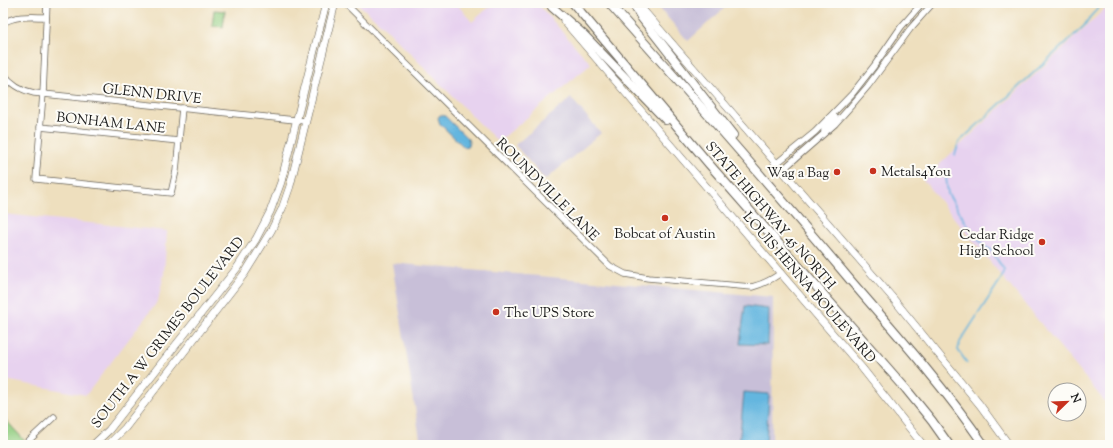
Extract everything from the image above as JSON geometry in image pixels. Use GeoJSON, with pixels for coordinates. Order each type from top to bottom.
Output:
{"type":"FeatureCollection","features":[{"type":"Feature","properties":{"kind":"highway","name":"STATE HIGHWAY 45 NORTH"},"geometry":{"type":"LineString","coordinates":[[573,3],[709,164],[906,389],[949,445]]}},
{"type":"Feature","properties":{"kind":"highway","name":"STATE HIGHWAY 45 NORTH"},"geometry":{"type":"LineString","coordinates":[[609,3],[759,172],[936,380],[984,445]]}},
{"type":"Feature","properties":{"kind":"highway"},"geometry":{"type":"LineString","coordinates":[[633,3],[641,17],[739,143],[759,172]]}},
{"type":"Feature","properties":{"kind":"highway"},"geometry":{"type":"LineString","coordinates":[[550,5],[584,35],[709,164]]}},
{"type":"Feature","properties":{"kind":"main road","name":"SOUTH A W GRIMES BOULEVARD"},"geometry":{"type":"LineString","coordinates":[[92,445],[108,430],[217,294],[256,240],[270,212],[281,182],[326,3]]}},
{"type":"Feature","properties":{"kind":"main road","name":"SOUTH A W GRIMES BOULEVARD"},"geometry":{"type":"LineString","coordinates":[[108,445],[125,428],[245,273],[264,243],[282,209],[290,186],[335,3]]}},
{"type":"Feature","properties":{"kind":"main road"},"geometry":{"type":"LineString","coordinates":[[637,3],[891,296],[980,405],[1009,445]]}},
{"type":"Feature","properties":{"kind":"main road","name":"LOUIS HENNA BOULEVARD"},"geometry":{"type":"LineString","coordinates":[[550,5],[862,368],[924,445]]}},
{"type":"Feature","properties":{"kind":"main road"},"geometry":{"type":"LineString","coordinates":[[256,240],[264,243]]}},
{"type":"Feature","properties":{"kind":"main road"},"geometry":{"type":"LineString","coordinates":[[217,294],[224,300]]}},
{"type":"Feature","properties":{"kind":"main road"},"geometry":{"type":"LineString","coordinates":[[138,392],[136,401],[138,411]]}},
{"type":"Feature","properties":{"kind":"street"},"geometry":{"type":"LineString","coordinates":[[47,3],[43,94],[36,179],[171,193],[176,171],[182,108]]}},
{"type":"Feature","properties":{"kind":"street","name":"ROUNDVILLE LANE"},"geometry":{"type":"LineString","coordinates":[[345,3],[610,266],[625,274],[648,278],[752,287],[762,285],[781,273]]}},
{"type":"Feature","properties":{"kind":"street"},"geometry":{"type":"LineString","coordinates":[[824,134],[824,130],[874,66],[901,27],[922,3]]}},
{"type":"Feature","properties":{"kind":"street"},"geometry":{"type":"LineString","coordinates":[[784,171],[788,165],[824,134],[852,106],[910,30],[933,3]]}},
{"type":"Feature","properties":{"kind":"street"},"geometry":{"type":"LineString","coordinates":[[3,23],[13,18],[22,16],[46,17]]}},
{"type":"Feature","properties":{"kind":"street"},"geometry":{"type":"LineString","coordinates":[[3,73],[9,82],[3,91]]}},
{"type":"Feature","properties":{"kind":"street","name":"GLENN DRIVE"},"geometry":{"type":"LineString","coordinates":[[9,82],[20,89],[43,94],[306,121]]}},
{"type":"Feature","properties":{"kind":"street"},"geometry":{"type":"LineString","coordinates":[[777,163],[815,132],[852,94]]}},
{"type":"Feature","properties":{"kind":"street","name":"BONHAM LANE"},"geometry":{"type":"LineString","coordinates":[[40,127],[179,141]]}},
{"type":"Feature","properties":{"kind":"street"},"geometry":{"type":"LineString","coordinates":[[24,445],[54,417]]}},
{"type":"Feature","properties":{"kind":"shaded area"},"geometry":{"type":"Polygon","coordinates":[[[357,3],[456,3],[472,22],[494,3],[537,3],[591,64],[498,142],[381,24],[357,3]]]}},
{"type":"Feature","properties":{"kind":"shaded area"},"geometry":{"type":"Polygon","coordinates":[[[655,3],[730,3],[688,41],[655,3]]]}},
{"type":"Feature","properties":{"kind":"shaded area","name":"Cedar Ridge High School"},"geometry":{"type":"Polygon","coordinates":[[[1110,4],[1110,408],[923,180],[1110,4]]]}},
{"type":"Feature","properties":{"kind":"shaded area"},"geometry":{"type":"Polygon","coordinates":[[[571,98],[601,133],[545,180],[515,145],[571,98]]]}},
{"type":"Feature","properties":{"kind":"shaded area"},"geometry":{"type":"Polygon","coordinates":[[[3,214],[167,231],[164,274],[158,301],[86,395],[5,380],[3,378],[3,214]]]}},
{"type":"Feature","properties":{"kind":"shaded area"},"geometry":{"type":"Polygon","coordinates":[[[392,263],[773,297],[772,445],[421,445],[392,263]]]}},
{"type":"Feature","properties":{"kind":"green space"},"geometry":{"type":"Polygon","coordinates":[[[214,10],[225,11],[223,27],[212,26],[214,10]]]}},
{"type":"Feature","properties":{"kind":"green space"},"geometry":{"type":"Polygon","coordinates":[[[3,417],[24,440],[19,445],[8,445],[3,440],[3,417]]]}},
{"type":"Feature","properties":{"kind":"water"},"geometry":{"type":"Polygon","coordinates":[[[440,115],[445,116],[468,139],[469,145],[465,147],[463,146],[440,124],[438,118],[440,115]]]}},
{"type":"Feature","properties":{"kind":"water"},"geometry":{"type":"Polygon","coordinates":[[[745,306],[769,309],[768,345],[740,344],[745,306]]]}},
{"type":"Feature","properties":{"kind":"water"},"geometry":{"type":"Polygon","coordinates":[[[744,392],[769,394],[766,445],[739,445],[744,392]]]}},
{"type":"Feature","properties":{"kind":"waterway"},"geometry":{"type":"LineString","coordinates":[[955,155],[959,142],[1084,26],[1103,3]]}},
{"type":"Feature","properties":{"kind":"waterway"},"geometry":{"type":"LineString","coordinates":[[947,173],[948,194],[969,228],[985,247],[991,250],[1004,270],[1001,279],[960,342],[958,350],[967,363]]}},
{"type":"Feature","properties":{"kind":"place","name":"Metals4You"},"geometry":{"type":"Point","coordinates":[873,171]}},
{"type":"Feature","properties":{"kind":"place","name":"Wag a Bag"},"geometry":{"type":"Point","coordinates":[837,172]}},
{"type":"Feature","properties":{"kind":"place","name":"Bobcat of Austin"},"geometry":{"type":"Point","coordinates":[665,218]}},
{"type":"Feature","properties":{"kind":"place","name":"Cedar Ridge High School"},"geometry":{"type":"Point","coordinates":[1042,242]}},
{"type":"Feature","properties":{"kind":"place","name":"The UPS Store"},"geometry":{"type":"Point","coordinates":[496,312]}}]}
